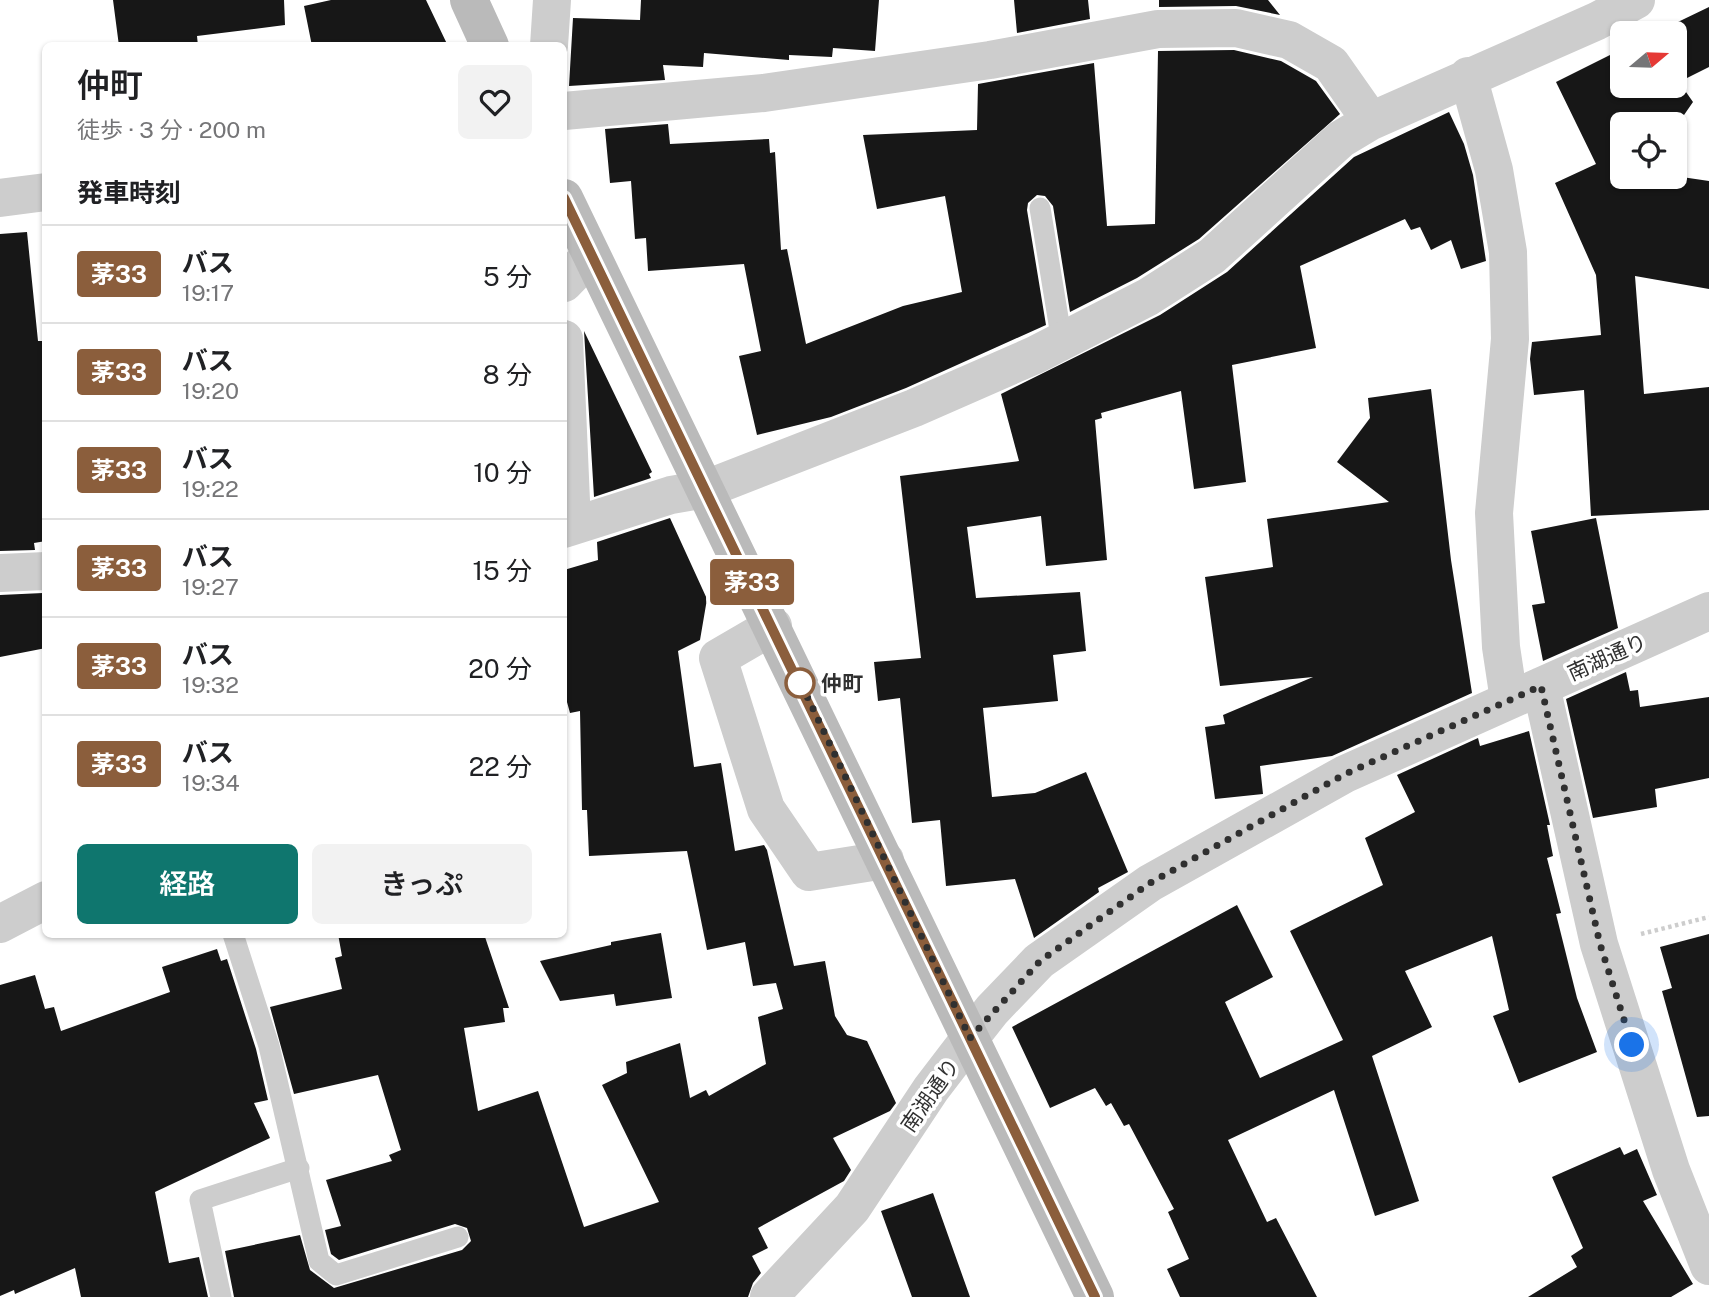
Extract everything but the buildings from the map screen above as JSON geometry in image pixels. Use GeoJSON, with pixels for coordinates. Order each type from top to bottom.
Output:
{"type":"FeatureCollection","features":[{"type":"Feature","properties":{"kind":"street"},"geometry":{"type":"LineString","coordinates":[[468,0],[488,42]]}},
{"type":"Feature","properties":{"kind":"street"},"geometry":{"type":"LineString","coordinates":[[549,42],[552,0]]}},
{"type":"Feature","properties":{"kind":"street"},"geometry":{"type":"LineString","coordinates":[[567,480],[568,527],[671,495],[706,489],[914,408],[1062,342],[1148,297],[1212,256],[1341,139],[1371,121],[1468,75],[1597,21],[1636,0]]}},
{"type":"Feature","properties":{"kind":"street"},"geometry":{"type":"LineString","coordinates":[[567,111],[764,93],[990,60],[1158,29],[1236,28],[1289,40],[1331,64],[1371,121]]}},
{"type":"Feature","properties":{"kind":"street"},"geometry":{"type":"LineString","coordinates":[[1468,75],[1494,170],[1508,252],[1510,339],[1494,513],[1501,647],[1525,693],[1671,1170],[1709,1266]]}},
{"type":"Feature","properties":{"kind":"street"},"geometry":{"type":"LineString","coordinates":[[0,198],[42,193]]}},
{"type":"Feature","properties":{"kind":"street"},"geometry":{"type":"LineString","coordinates":[[567,204],[1095,1297]]}},
{"type":"Feature","properties":{"kind":"street"},"geometry":{"type":"LineString","coordinates":[[567,280],[592,255]]}},
{"type":"Feature","properties":{"kind":"street"},"geometry":{"type":"LineString","coordinates":[[0,573],[42,571]]}},
{"type":"Feature","properties":{"kind":"street","name":"南湖通り"},"geometry":{"type":"LineString","coordinates":[[789,1288],[852,1208],[931,1089],[970,1038],[1040,961],[1150,883],[1345,774],[1709,611]]}},
{"type":"Feature","properties":{"kind":"street"},"geometry":{"type":"LineString","coordinates":[[773,626],[718,658],[766,809],[809,872],[885,860]]}},
{"type":"Feature","properties":{"kind":"street"},"geometry":{"type":"LineString","coordinates":[[0,924],[42,902]]}},
{"type":"Feature","properties":{"kind":"lane"},"geometry":{"type":"LineString","coordinates":[[1040,208],[1062,342]]}},
{"type":"Feature","properties":{"kind":"lane"},"geometry":{"type":"LineString","coordinates":[[234,938],[269,1046],[319,1261],[336,1275],[458,1237]]}},
{"type":"Feature","properties":{"kind":"lane"},"geometry":{"type":"LineString","coordinates":[[221,1297],[200,1200],[299,1168]]}},
{"type":"Feature","properties":{"kind":"path"},"geometry":{"type":"LineString","coordinates":[[1600,944],[1709,917]]}},
{"type":"Feature","properties":{"kind":"bus line","name":"茅33"},"geometry":{"type":"LineString","coordinates":[[567,204],[1095,1297]]}},
{"type":"Feature","properties":{"kind":"place","name":"仲町"},"geometry":{"type":"Point","coordinates":[800,683]}},
{"type":"Feature","properties":{"kind":"route"},"geometry":{"type":"LineString","coordinates":[[800,683],[796,673],[970,1038],[992,1010],[1040,961],[1150,883],[1345,774],[1541,686],[1600,944],[1632,1045]]}}]}
